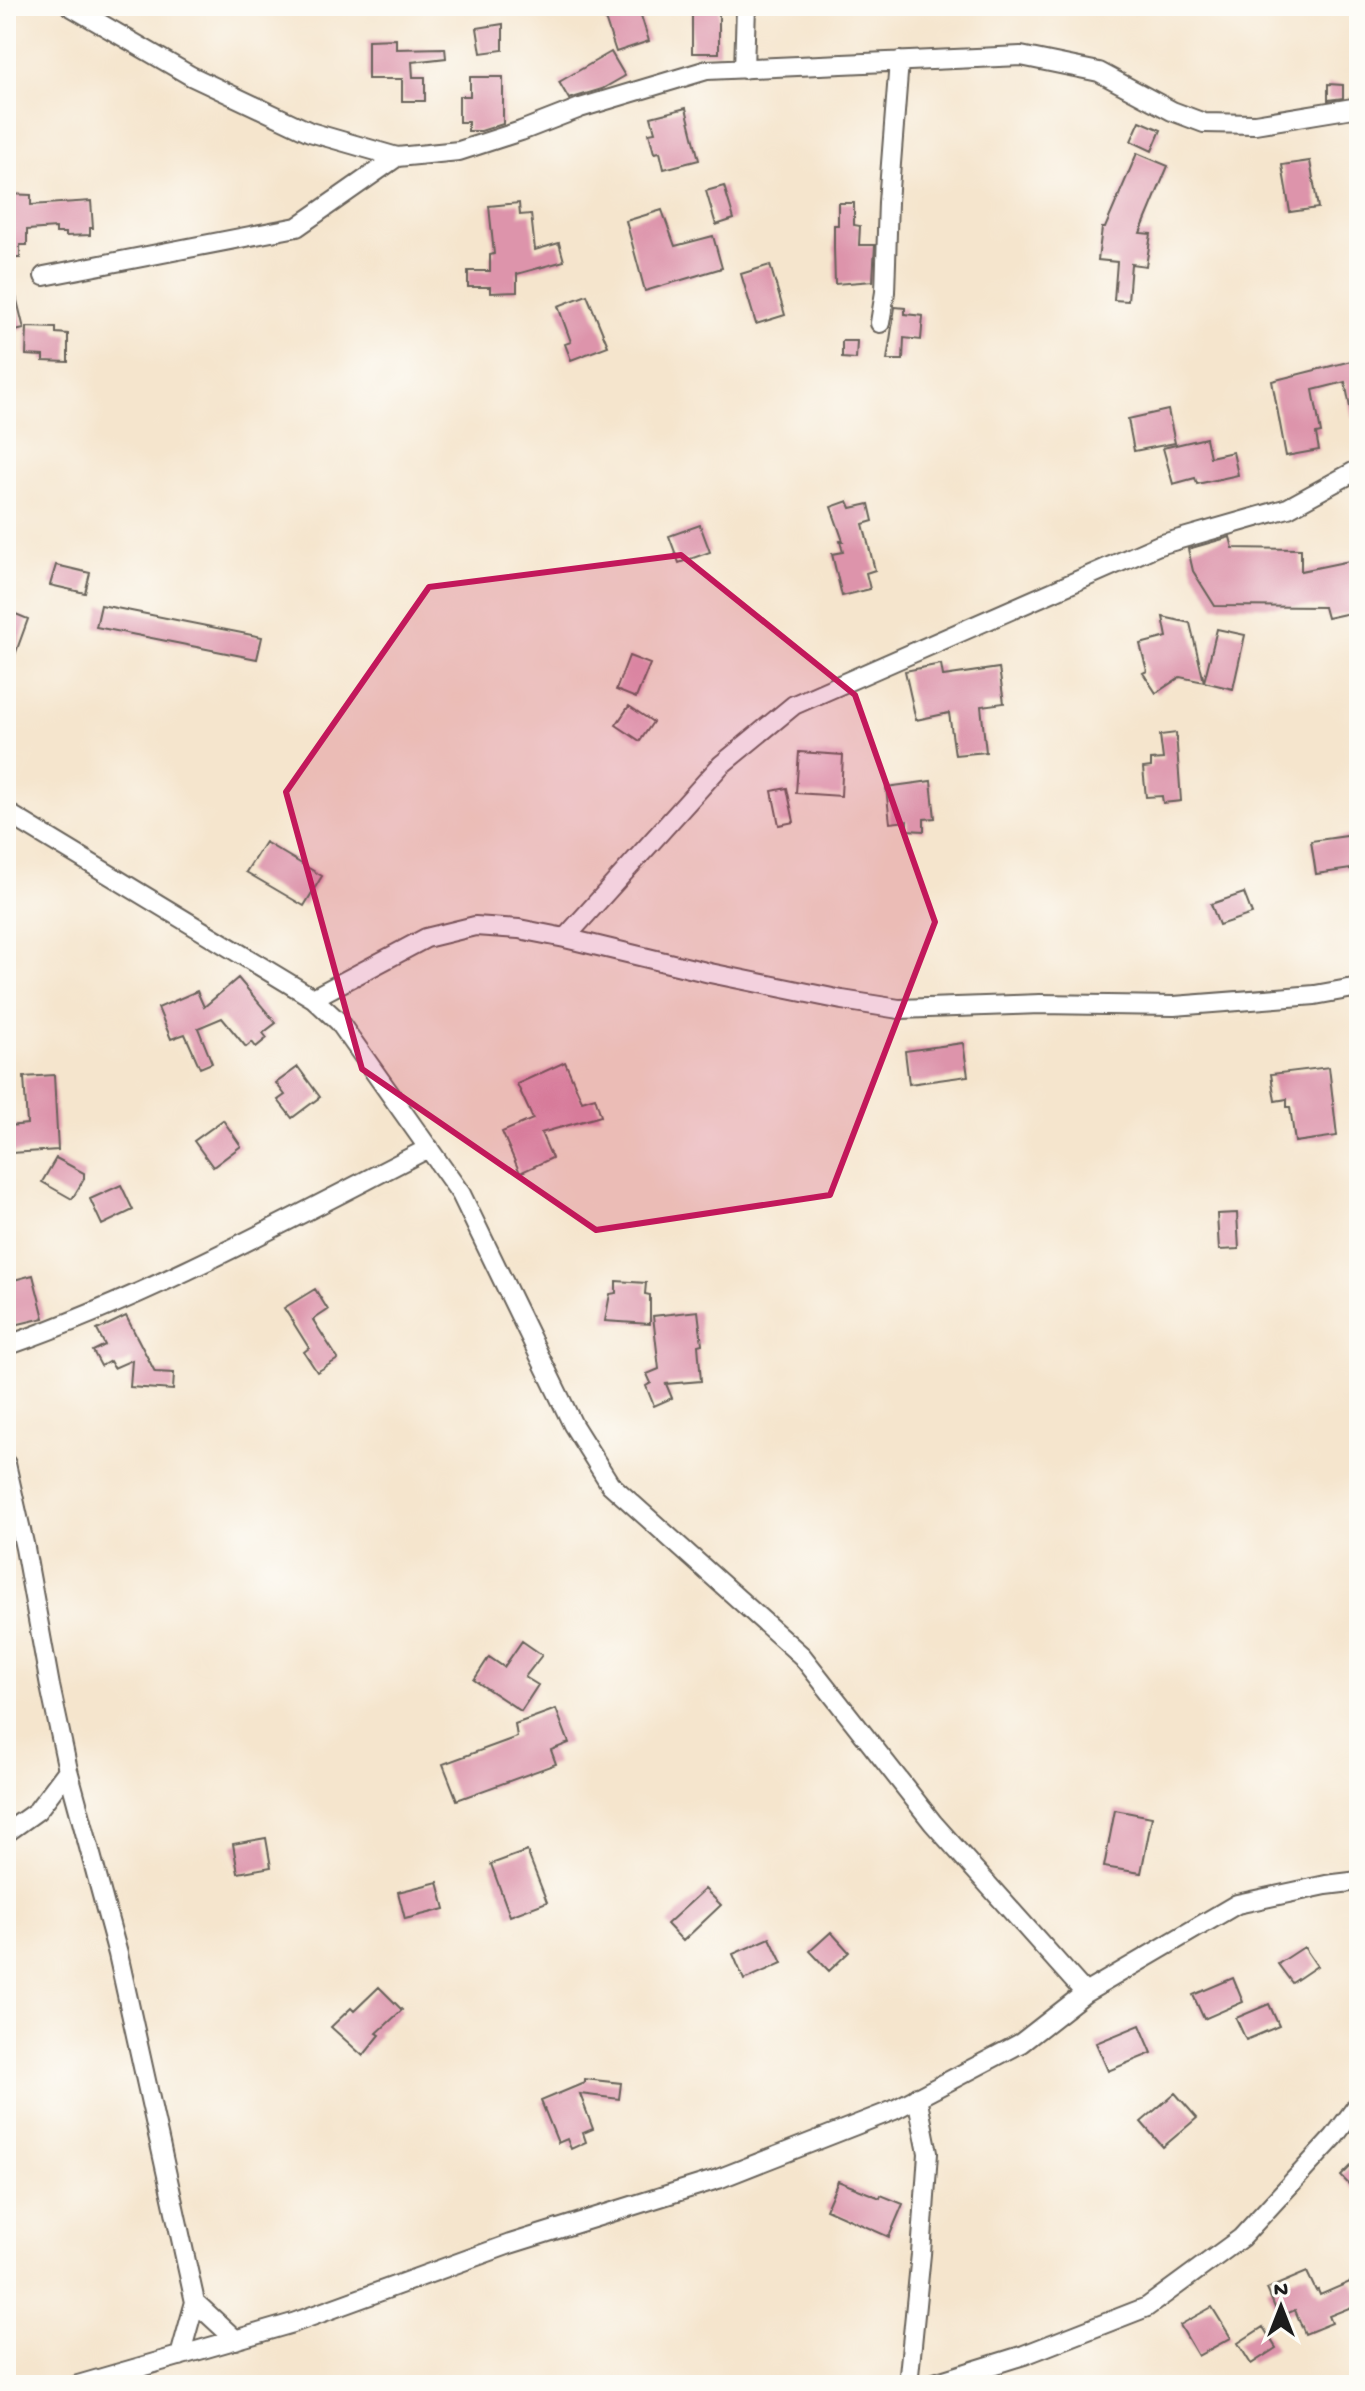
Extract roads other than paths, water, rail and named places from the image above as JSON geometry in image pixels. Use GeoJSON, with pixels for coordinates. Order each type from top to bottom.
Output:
{"type":"FeatureCollection","features":[{"type":"Feature","properties":{"kind":"street"},"geometry":{"type":"LineString","coordinates":[[70,6],[191,76],[310,132],[397,157],[459,151],[655,84],[707,70],[1021,56],[1099,72],[1172,111],[1204,123],[1255,124],[1359,107]]}},
{"type":"Feature","properties":{"kind":"street"},"geometry":{"type":"LineString","coordinates":[[744,69],[746,6]]}},
{"type":"Feature","properties":{"kind":"street"},"geometry":{"type":"LineString","coordinates":[[880,323],[885,292],[888,202],[899,61]]}},
{"type":"Feature","properties":{"kind":"street"},"geometry":{"type":"LineString","coordinates":[[44,276],[297,227],[397,157]]}},
{"type":"Feature","properties":{"kind":"street"},"geometry":{"type":"LineString","coordinates":[[565,938],[721,765],[794,705],[1159,545],[1288,508],[1359,469]]}},
{"type":"Feature","properties":{"kind":"street"},"geometry":{"type":"LineString","coordinates":[[6,812],[313,998],[339,1022],[461,1194],[573,1425],[610,1484],[802,1656],[933,1823],[1085,1993]]}},
{"type":"Feature","properties":{"kind":"street"},"geometry":{"type":"LineString","coordinates":[[313,998],[426,938],[475,926],[519,929],[565,938],[710,973],[899,1009],[1040,1004],[1174,1006],[1315,995],[1359,987]]}},
{"type":"Feature","properties":{"kind":"street"},"geometry":{"type":"LineString","coordinates":[[6,1346],[74,1322],[164,1283],[429,1148]]}},
{"type":"Feature","properties":{"kind":"street"},"geometry":{"type":"LineString","coordinates":[[6,1464],[68,1770],[118,1954],[195,2302],[180,2356]]}},
{"type":"Feature","properties":{"kind":"street"},"geometry":{"type":"LineString","coordinates":[[6,1833],[37,1811],[68,1770]]}},
{"type":"Feature","properties":{"kind":"street"},"geometry":{"type":"LineString","coordinates":[[78,2385],[293,2323],[510,2244],[718,2179],[894,2110],[1021,2043],[1085,1993],[1237,1904],[1359,1881]]}},
{"type":"Feature","properties":{"kind":"street"},"geometry":{"type":"LineString","coordinates":[[908,2385],[928,2153],[917,2097]]}},
{"type":"Feature","properties":{"kind":"street"},"geometry":{"type":"LineString","coordinates":[[928,2385],[1024,2355],[1147,2307],[1241,2238],[1334,2137],[1359,2103]]}},
{"type":"Feature","properties":{"kind":"street"},"geometry":{"type":"LineString","coordinates":[[195,2302],[236,2340]]}}]}
